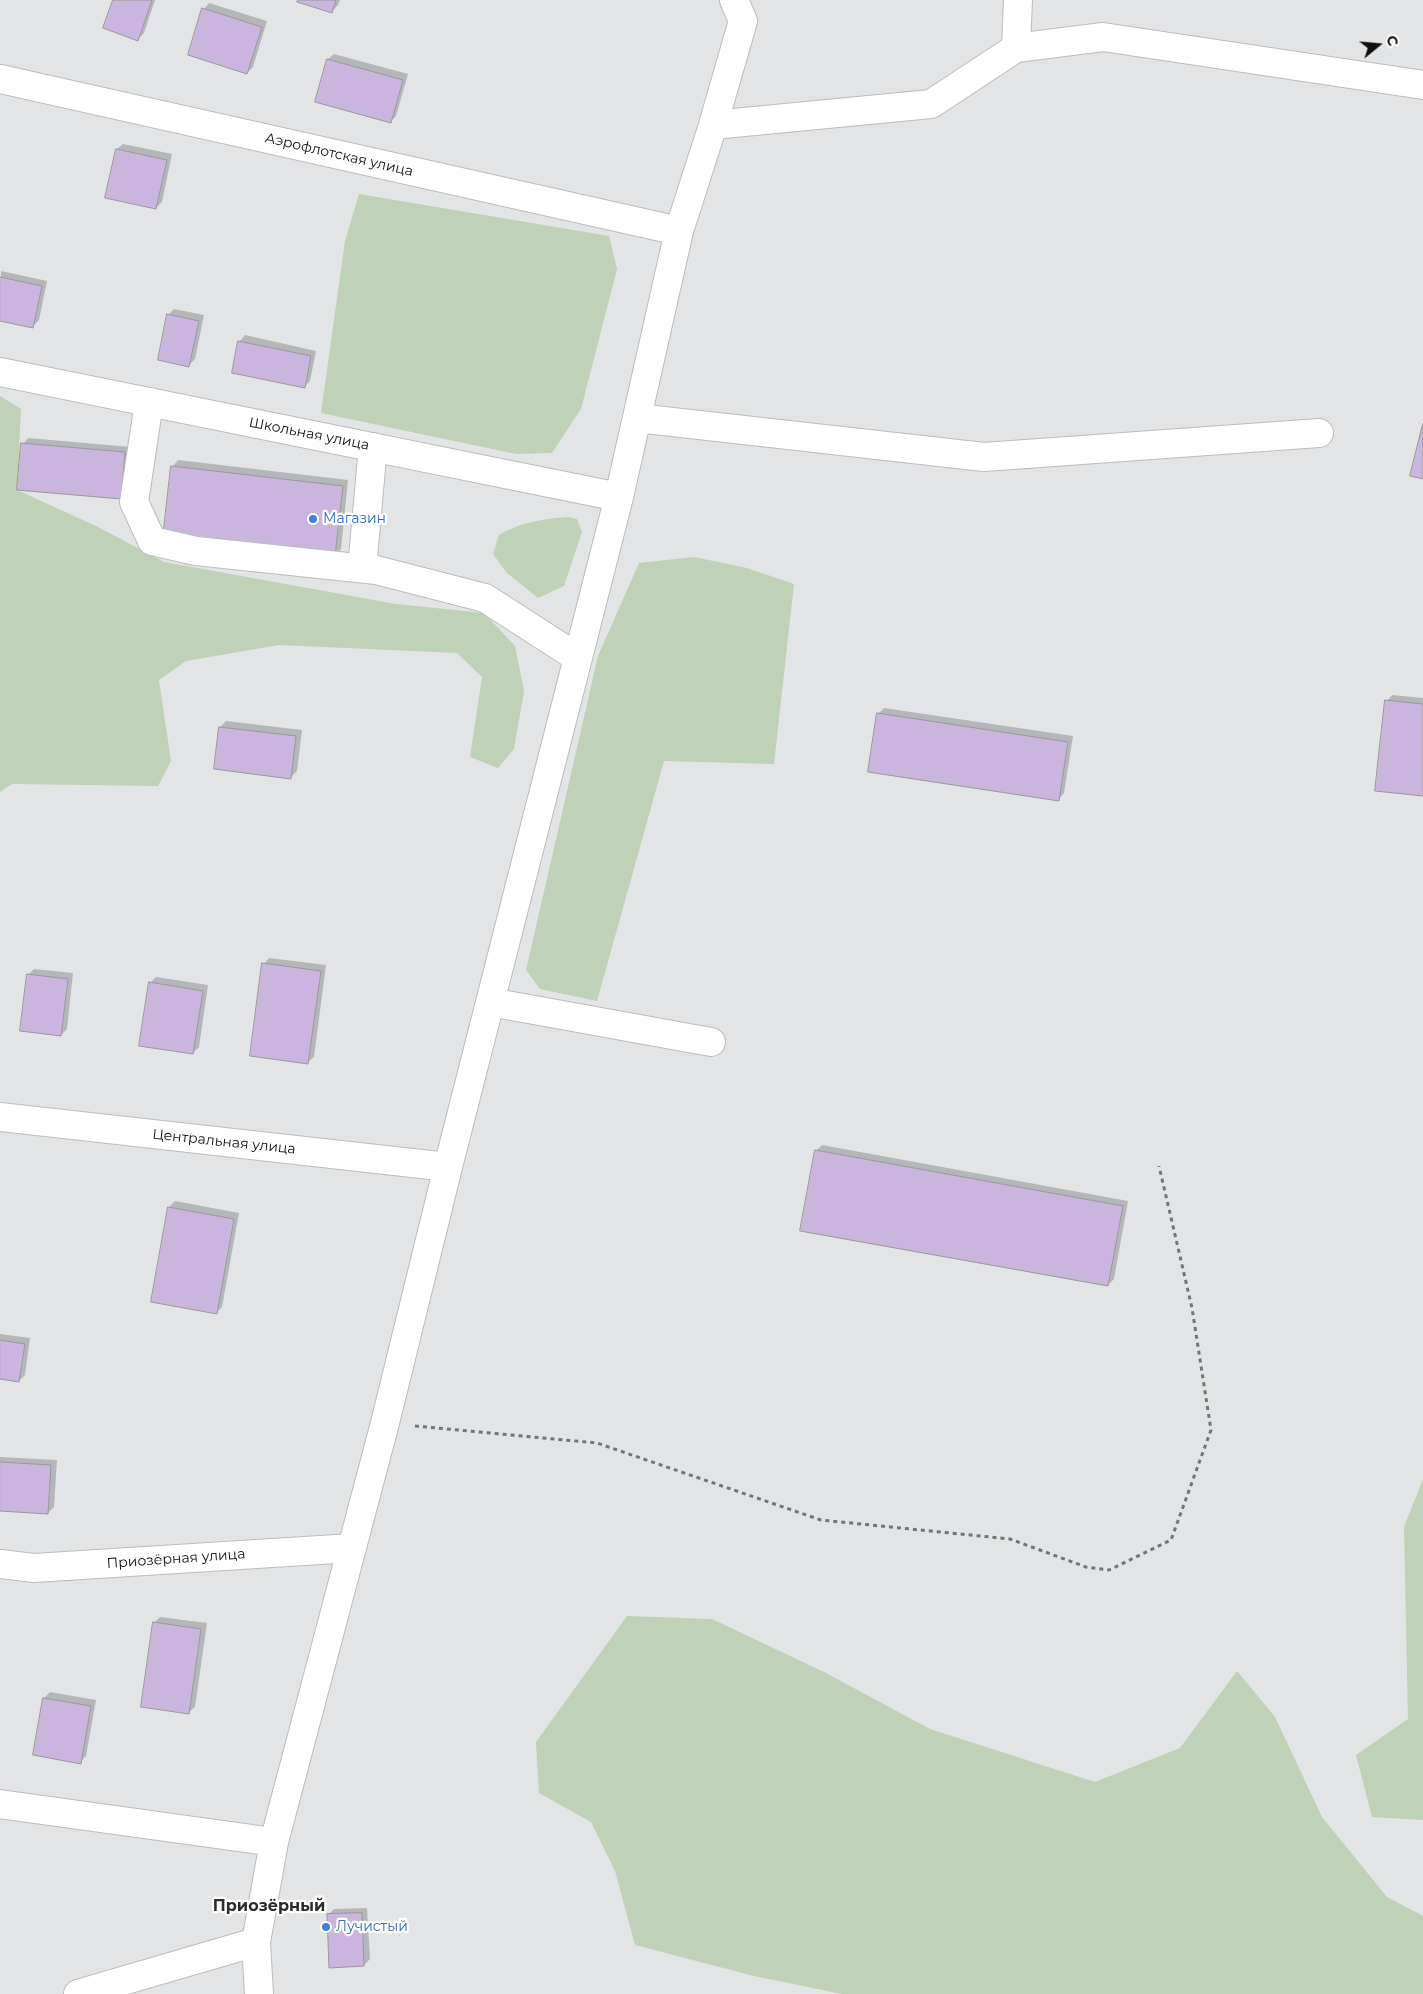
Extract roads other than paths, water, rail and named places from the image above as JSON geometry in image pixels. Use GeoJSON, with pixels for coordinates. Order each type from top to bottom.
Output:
{"type":"FeatureCollection","features":[{"type":"Feature","properties":{"kind":"street"},"geometry":{"type":"LineString","coordinates":[[259,1994],[256,1942],[274,1842],[385,1423],[448,1167],[619,497],[679,231],[713,125],[743,21],[734,0]]}},
{"type":"Feature","properties":{"kind":"street"},"geometry":{"type":"LineString","coordinates":[[1016,48],[1018,0]]}},
{"type":"Feature","properties":{"kind":"street"},"geometry":{"type":"LineString","coordinates":[[713,125],[932,104],[1016,48],[1103,37],[1423,85]]}},
{"type":"Feature","properties":{"kind":"street","name":"Аэрофлотская улица"},"geometry":{"type":"LineString","coordinates":[[0,79],[679,231]]}},
{"type":"Feature","properties":{"kind":"street","name":"Школьная улица"},"geometry":{"type":"LineString","coordinates":[[0,372],[619,497]]}},
{"type":"Feature","properties":{"kind":"street"},"geometry":{"type":"LineString","coordinates":[[151,402],[148,409],[134,502],[152,542],[196,551],[376,570],[485,598],[578,658]]}},
{"type":"Feature","properties":{"kind":"street"},"geometry":{"type":"LineString","coordinates":[[637,418],[984,457],[1319,433]]}},
{"type":"Feature","properties":{"kind":"street"},"geometry":{"type":"LineString","coordinates":[[362,568],[373,447]]}},
{"type":"Feature","properties":{"kind":"street"},"geometry":{"type":"LineString","coordinates":[[490,1002],[711,1042]]}},
{"type":"Feature","properties":{"kind":"street","name":"Центральная улица"},"geometry":{"type":"LineString","coordinates":[[0,1117],[448,1167]]}},
{"type":"Feature","properties":{"kind":"street","name":"Приозёрная улица"},"geometry":{"type":"LineString","coordinates":[[0,1564],[34,1568],[352,1548]]}},
{"type":"Feature","properties":{"kind":"street"},"geometry":{"type":"LineString","coordinates":[[0,1804],[274,1842]]}},
{"type":"Feature","properties":{"kind":"street"},"geometry":{"type":"LineString","coordinates":[[78,1994],[256,1942]]}},
{"type":"Feature","properties":{"kind":"place","name":"Магазин"},"geometry":{"type":"Point","coordinates":[313,519]}},
{"type":"Feature","properties":{"kind":"place","name":"Лучистый"},"geometry":{"type":"Point","coordinates":[326,1927]}},
{"type":"Feature","properties":{"kind":"district","name":"Приозёрный"},"geometry":{"type":"Point","coordinates":[269,1906]}}]}
